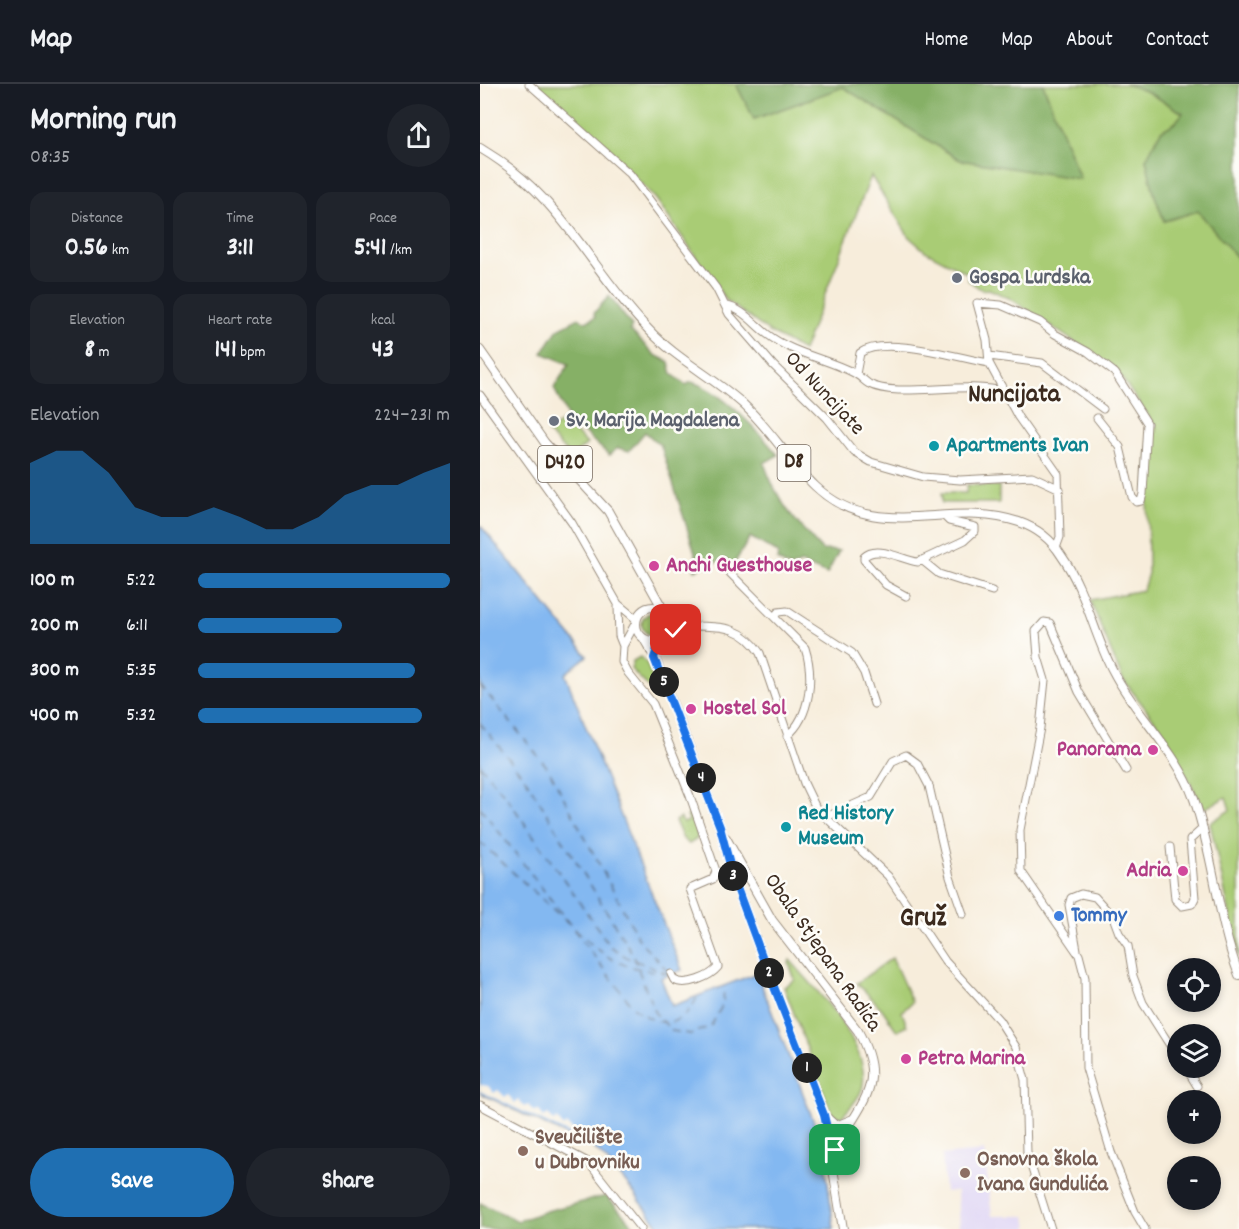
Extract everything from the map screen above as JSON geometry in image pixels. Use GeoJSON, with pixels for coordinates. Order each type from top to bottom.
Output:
{"type":"FeatureCollection","features":[{"type":"Feature","properties":{"kind":"main road","name":"D8"},"geometry":{"type":"LineString","coordinates":[[480,148],[512,168],[545,199],[648,329],[673,352],[748,409],[803,475],[825,495],[849,510],[865,515],[897,518],[992,516],[1018,521],[1040,532],[1056,548],[1077,582],[1112,669],[1131,701],[1177,764],[1190,789],[1203,828],[1225,933],[1239,975]]}},
{"type":"Feature","properties":{"kind":"main road","name":"D420"},"geometry":{"type":"LineString","coordinates":[[480,350],[544,444],[608,511],[666,613]]}},
{"type":"Feature","properties":{"kind":"main road"},"geometry":{"type":"LineString","coordinates":[[647,579],[649,600],[636,621],[654,658],[720,827]]}},
{"type":"Feature","properties":{"kind":"main road"},"geometry":{"type":"LineString","coordinates":[[645,608],[655,607],[666,613],[670,625],[654,658]]}},
{"type":"Feature","properties":{"kind":"main road"},"geometry":{"type":"LineString","coordinates":[[643,638],[663,637]]}},
{"type":"Feature","properties":{"kind":"main road","name":"Obala Stjepana Radića"},"geometry":{"type":"LineString","coordinates":[[720,827],[787,941],[863,1041],[870,1064],[869,1094],[837,1145],[834,1159]]}},
{"type":"Feature","properties":{"kind":"main road","name":"Obala Stjepana Radića"},"geometry":{"type":"LineString","coordinates":[[720,827],[746,912],[824,1115],[834,1159],[843,1229]]}},
{"type":"Feature","properties":{"kind":"main road"},"geometry":{"type":"LineString","coordinates":[[746,912],[764,905]]}},
{"type":"Feature","properties":{"kind":"main road"},"geometry":{"type":"LineString","coordinates":[[824,1115],[836,1126],[853,1119]]}},
{"type":"Feature","properties":{"kind":"street","name":"Od Nuncijate"},"geometry":{"type":"LineString","coordinates":[[529,84],[630,174],[726,306],[729,314],[773,365],[827,418],[846,444],[862,457],[903,473],[923,477],[960,480],[1032,477],[1060,489]]}},
{"type":"Feature","properties":{"kind":"street"},"geometry":{"type":"LineString","coordinates":[[1056,548],[1060,537],[1058,474],[1018,417],[989,359],[977,303],[988,302],[1001,305],[1040,322],[1055,334],[1088,352],[1115,373],[1147,423],[1141,501],[1136,502],[1132,497],[1117,440],[1097,418]]}},
{"type":"Feature","properties":{"kind":"street","name":"Od Nuncijate"},"geometry":{"type":"LineString","coordinates":[[726,306],[738,310],[769,335],[796,351],[856,374],[870,385],[889,388],[965,386],[1005,392]]}},
{"type":"Feature","properties":{"kind":"street","name":"Od Nuncijate"},"geometry":{"type":"LineString","coordinates":[[856,374],[860,353],[874,346],[1042,363],[1103,409]]}},
{"type":"Feature","properties":{"kind":"street"},"geometry":{"type":"LineString","coordinates":[[480,395],[572,523],[618,604],[636,621],[625,643],[624,667],[653,704],[688,789],[716,871],[713,879],[690,889],[717,967],[710,974],[683,983],[674,980],[671,974]]}},
{"type":"Feature","properties":{"kind":"street"},"geometry":{"type":"LineString","coordinates":[[906,596],[886,585],[864,556],[868,552],[877,551],[912,561],[923,561],[965,540],[976,529],[949,521],[944,516]]}},
{"type":"Feature","properties":{"kind":"street"},"geometry":{"type":"LineString","coordinates":[[923,561],[939,574],[992,591]]}},
{"type":"Feature","properties":{"kind":"street"},"geometry":{"type":"LineString","coordinates":[[730,573],[805,648],[810,684],[800,716],[787,736]]}},
{"type":"Feature","properties":{"kind":"street"},"geometry":{"type":"LineString","coordinates":[[618,604],[619,636],[625,643]]}},
{"type":"Feature","properties":{"kind":"street"},"geometry":{"type":"LineString","coordinates":[[775,616],[778,612],[787,611],[847,649],[864,673],[874,704]]}},
{"type":"Feature","properties":{"kind":"street"},"geometry":{"type":"LineString","coordinates":[[666,613],[677,623],[690,626],[723,626],[743,635],[755,645],[760,653],[810,797],[826,818],[888,876],[945,961],[999,1020],[1011,1037],[1020,1056],[1026,1080],[1027,1153],[1051,1229]]}},
{"type":"Feature","properties":{"kind":"street"},"geometry":{"type":"LineString","coordinates":[[1077,950],[1025,879],[1020,860],[1020,830],[1040,728],[1045,680],[1038,657],[1036,631],[1047,621],[1079,692],[1126,770]]}},
{"type":"Feature","properties":{"kind":"street"},"geometry":{"type":"LineString","coordinates":[[663,637],[690,626]]}},
{"type":"Feature","properties":{"kind":"street"},"geometry":{"type":"LineString","coordinates":[[625,643],[643,638]]}},
{"type":"Feature","properties":{"kind":"street"},"geometry":{"type":"LineString","coordinates":[[826,818],[871,797],[893,761],[906,755],[913,758],[929,786],[950,877],[963,914]]}},
{"type":"Feature","properties":{"kind":"street"},"geometry":{"type":"LineString","coordinates":[[1170,848],[1175,899],[1182,906],[1192,904],[1195,898],[1190,840],[1203,828]]}},
{"type":"Feature","properties":{"kind":"street"},"geometry":{"type":"LineString","coordinates":[[1145,1229],[1135,1212],[1112,1152],[1086,1068],[1085,978],[1077,950],[1069,905],[1075,895],[1089,895],[1099,901],[1113,917],[1119,933],[1128,946],[1133,976],[1143,1003],[1167,1041]]}},
{"type":"Feature","properties":{"kind":"street"},"geometry":{"type":"LineString","coordinates":[[1192,1078],[1197,1086]]}},
{"type":"Feature","properties":{"kind":"street"},"geometry":{"type":"LineString","coordinates":[[480,1105],[588,1162],[641,1229]]}},
{"type":"Feature","properties":{"kind":"shaded area","name":"Osnovna škola Ivana Gundulića"},"geometry":{"type":"Polygon","coordinates":[[[984,1151],[992,1216],[1026,1216],[1028,1229],[959,1229],[957,1191],[945,1192],[942,1155],[984,1151]]]}},
{"type":"Feature","properties":{"kind":"green space"},"geometry":{"type":"Polygon","coordinates":[[[534,84],[736,84],[754,119],[843,87],[960,160],[1080,178],[1043,84],[1126,84],[1148,92],[1183,113],[1175,123],[1161,131],[1146,159],[1164,221],[1198,211],[1239,260],[1239,957],[1210,823],[1230,810],[1226,797],[1204,809],[1165,734],[1122,678],[1090,600],[1143,590],[1148,573],[1147,471],[1152,422],[1117,371],[1011,299],[989,289],[982,290],[968,280],[967,273],[925,251],[909,237],[871,176],[803,351],[768,331],[726,300],[656,199],[605,145],[534,84]]]}},
{"type":"Feature","properties":{"kind":"green space"},"geometry":{"type":"Polygon","coordinates":[[[736,84],[1043,84],[1080,179],[960,160],[843,87],[754,119],[736,84]]]}},
{"type":"Feature","properties":{"kind":"green space"},"geometry":{"type":"Polygon","coordinates":[[[1126,84],[1239,84],[1239,260],[1198,211],[1164,221],[1146,159],[1161,131],[1175,123],[1183,113],[1148,92],[1126,84]]]}},
{"type":"Feature","properties":{"kind":"green space"},"geometry":{"type":"Polygon","coordinates":[[[609,296],[632,326],[630,330],[655,355],[669,362],[672,374],[686,385],[691,382],[703,386],[727,402],[750,423],[778,455],[764,463],[781,500],[795,520],[822,550],[839,551],[827,574],[801,563],[790,568],[777,560],[778,553],[750,537],[734,564],[724,559],[695,570],[691,562],[697,559],[661,446],[645,432],[629,451],[618,448],[609,455],[568,418],[554,388],[569,364],[542,353],[558,329],[579,318],[586,322],[595,317],[594,313],[609,296]]]}},
{"type":"Feature","properties":{"kind":"green space"},"geometry":{"type":"Polygon","coordinates":[[[564,420],[587,444],[571,457],[548,433],[564,420]]]}},
{"type":"Feature","properties":{"kind":"green space"},"geometry":{"type":"Polygon","coordinates":[[[967,485],[999,486],[999,503],[942,503],[942,493],[966,493],[967,485]]]}},
{"type":"Feature","properties":{"kind":"green space"},"geometry":{"type":"Polygon","coordinates":[[[653,613],[661,616],[664,624],[661,632],[653,635],[645,632],[642,624],[645,616],[653,613]]]}},
{"type":"Feature","properties":{"kind":"green space"},"geometry":{"type":"Polygon","coordinates":[[[640,657],[646,662],[662,701],[631,669],[633,661],[640,657]]]}},
{"type":"Feature","properties":{"kind":"green space"},"geometry":{"type":"Polygon","coordinates":[[[693,813],[698,830],[697,839],[689,844],[683,839],[675,821],[681,818],[683,823],[689,821],[687,816],[693,813]]]}},
{"type":"Feature","properties":{"kind":"green space"},"geometry":{"type":"Polygon","coordinates":[[[892,958],[912,1002],[902,1012],[907,1026],[897,1031],[882,1009],[857,983],[892,958]]]}},
{"type":"Feature","properties":{"kind":"green space"},"geometry":{"type":"Polygon","coordinates":[[[790,960],[840,1020],[859,1056],[863,1073],[862,1089],[856,1101],[841,1118],[832,1114],[784,987],[795,980],[790,960]]]}},
{"type":"Feature","properties":{"kind":"green space"},"geometry":{"type":"Polygon","coordinates":[[[606,1196],[637,1229],[480,1229],[480,1203],[518,1221],[546,1211],[606,1196]]]}},
{"type":"Feature","properties":{"kind":"water"},"geometry":{"type":"Polygon","coordinates":[[[480,525],[587,656],[565,674],[682,970],[661,978],[672,1006],[757,973],[823,1146],[834,1229],[661,1229],[612,1166],[577,1134],[574,1139],[480,1093],[480,525]]]}},
{"type":"Feature","properties":{"kind":"pier"},"geometry":{"type":"Polygon","coordinates":[[[480,1085],[488,1086],[494,1093],[498,1090],[505,1097],[508,1095],[515,1103],[518,1100],[524,1107],[528,1105],[534,1112],[538,1110],[544,1117],[548,1114],[554,1122],[557,1119],[564,1127],[567,1124],[574,1132],[572,1135],[480,1091],[480,1085]]]}},
{"type":"Feature","properties":{"kind":"ferry route"},"geometry":{"type":"LineString","coordinates":[[480,685],[548,768],[640,941],[668,971]]}},
{"type":"Feature","properties":{"kind":"ferry route"},"geometry":{"type":"LineString","coordinates":[[480,723],[527,781],[632,953],[655,1013],[672,1031],[691,1034],[711,1026],[723,1004],[724,986]]}},
{"type":"Feature","properties":{"kind":"ferry route"},"geometry":{"type":"LineString","coordinates":[[480,765],[505,795],[610,946],[628,958],[667,973]]}},
{"type":"Feature","properties":{"kind":"ferry route"},"geometry":{"type":"LineString","coordinates":[[480,807],[633,1007],[652,1019],[669,1022],[684,1015],[698,996]]}},
{"type":"Feature","properties":{"kind":"ferry route"},"geometry":{"type":"LineString","coordinates":[[480,842],[567,922]]}},
{"type":"Feature","properties":{"kind":"ferry route"},"geometry":{"type":"LineString","coordinates":[[575,929],[597,949],[616,961],[637,968],[667,973]]}},
{"type":"Feature","properties":{"kind":"place","name":"Gospa Lurdska"},"geometry":{"type":"Point","coordinates":[957,278]}},
{"type":"Feature","properties":{"kind":"place","name":"Sv. Marija Magdalena"},"geometry":{"type":"Point","coordinates":[554,421]}},
{"type":"Feature","properties":{"kind":"place","name":"Apartments Ivan"},"geometry":{"type":"Point","coordinates":[934,446]}},
{"type":"Feature","properties":{"kind":"place","name":"Anchi Guesthouse"},"geometry":{"type":"Point","coordinates":[654,566]}},
{"type":"Feature","properties":{"kind":"place","name":"Hostel Sol"},"geometry":{"type":"Point","coordinates":[691,709]}},
{"type":"Feature","properties":{"kind":"place","name":"Panorama"},"geometry":{"type":"Point","coordinates":[1153,750]}},
{"type":"Feature","properties":{"kind":"place","name":"Red History Museum"},"geometry":{"type":"Point","coordinates":[786,827]}},
{"type":"Feature","properties":{"kind":"place","name":"Adria"},"geometry":{"type":"Point","coordinates":[1183,871]}},
{"type":"Feature","properties":{"kind":"place","name":"Tommy"},"geometry":{"type":"Point","coordinates":[1059,916]}},
{"type":"Feature","properties":{"kind":"place","name":"Petra Marina"},"geometry":{"type":"Point","coordinates":[906,1059]}},
{"type":"Feature","properties":{"kind":"place","name":"Sveučilište u Dubrovniku"},"geometry":{"type":"Point","coordinates":[523,1151]}},
{"type":"Feature","properties":{"kind":"place","name":"Osnovna škola Ivana Gundulića"},"geometry":{"type":"Point","coordinates":[965,1173]}},
{"type":"Feature","properties":{"kind":"district","name":"Nuncijata"},"geometry":{"type":"Point","coordinates":[1014,395]}},
{"type":"Feature","properties":{"kind":"district","name":"Gruž"},"geometry":{"type":"Point","coordinates":[923,920]}},
{"type":"Feature","properties":{"kind":"route"},"geometry":{"type":"LineString","coordinates":[[676,630],[660,640],[654,658],[720,827],[734,880],[824,1115],[834,1159],[835,1150]]}}]}
